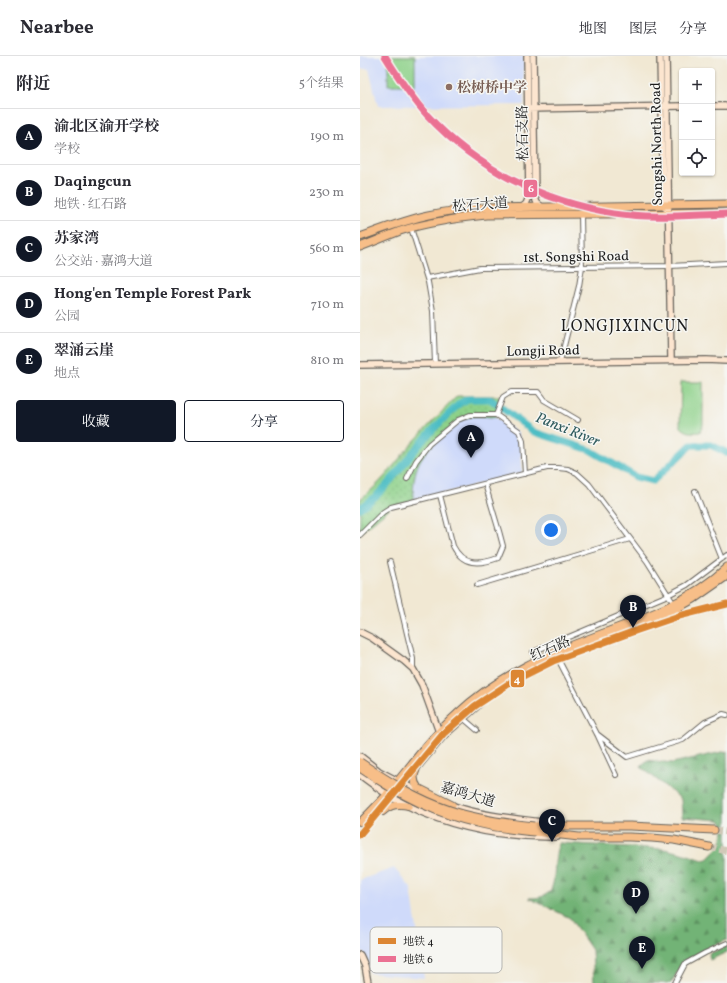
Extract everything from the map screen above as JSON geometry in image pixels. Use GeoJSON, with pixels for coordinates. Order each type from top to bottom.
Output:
{"type":"FeatureCollection","features":[{"type":"Feature","properties":{"kind":"highway","name":"松石大道"},"geometry":{"type":"LineString","coordinates":[[360,238],[402,222],[453,210],[485,208],[727,204]]}},
{"type":"Feature","properties":{"kind":"highway","name":"松石大道"},"geometry":{"type":"LineString","coordinates":[[360,247],[411,228],[453,218],[486,215],[727,213]]}},
{"type":"Feature","properties":{"kind":"highway","name":"红石路"},"geometry":{"type":"LineString","coordinates":[[390,796],[438,732],[482,692],[524,666],[543,657],[653,614],[674,604],[714,578],[727,567]]}},
{"type":"Feature","properties":{"kind":"highway","name":"红石路"},"geometry":{"type":"LineString","coordinates":[[400,783],[420,764],[443,736],[462,718],[506,684],[557,657],[658,619],[694,599],[727,576]]}},
{"type":"Feature","properties":{"kind":"highway","name":"嘉鸿大道"},"geometry":{"type":"LineString","coordinates":[[360,762],[398,786],[449,810],[534,829],[579,837],[652,838],[674,840],[710,847]]}},
{"type":"Feature","properties":{"kind":"highway"},"geometry":{"type":"LineString","coordinates":[[420,764],[414,777],[415,785],[418,788],[452,805]]}},
{"type":"Feature","properties":{"kind":"highway","name":"嘉鸿大道"},"geometry":{"type":"LineString","coordinates":[[360,768],[395,791],[447,814],[476,823],[504,829],[630,826],[714,830]]}},
{"type":"Feature","properties":{"kind":"main road","name":"红石路"},"geometry":{"type":"LineString","coordinates":[[360,822],[390,796]]}},
{"type":"Feature","properties":{"kind":"main road","name":"红石路"},"geometry":{"type":"LineString","coordinates":[[360,833],[390,796]]}},
{"type":"Feature","properties":{"kind":"main road"},"geometry":{"type":"LineString","coordinates":[[360,833],[389,807],[396,804],[409,806]]}},
{"type":"Feature","properties":{"kind":"street"},"geometry":{"type":"LineString","coordinates":[[521,208],[526,204],[529,198],[531,109],[527,56]]}},
{"type":"Feature","properties":{"kind":"street","name":"松石支路"},"geometry":{"type":"LineString","coordinates":[[533,56],[531,109],[535,198],[537,203],[542,207]]}},
{"type":"Feature","properties":{"kind":"street","name":"Songshi North Road"},"geometry":{"type":"LineString","coordinates":[[660,56],[664,107],[666,205],[669,214],[671,360]]}},
{"type":"Feature","properties":{"kind":"street","name":"Songshi North Road"},"geometry":{"type":"LineString","coordinates":[[664,107],[666,56]]}},
{"type":"Feature","properties":{"kind":"street"},"geometry":{"type":"LineString","coordinates":[[531,109],[679,106]]}},
{"type":"Feature","properties":{"kind":"street"},"geometry":{"type":"LineString","coordinates":[[715,106],[727,106]]}},
{"type":"Feature","properties":{"kind":"street"},"geometry":{"type":"LineString","coordinates":[[560,362],[578,291],[582,267],[581,214]]}},
{"type":"Feature","properties":{"kind":"street"},"geometry":{"type":"LineString","coordinates":[[411,228],[427,278],[433,311],[435,364]]}},
{"type":"Feature","properties":{"kind":"street"},"geometry":{"type":"LineString","coordinates":[[360,232],[368,234]]}},
{"type":"Feature","properties":{"kind":"street","name":"1st. Songshi Road"},"geometry":{"type":"LineString","coordinates":[[427,278],[480,268],[670,266],[727,263]]}},
{"type":"Feature","properties":{"kind":"street","name":"Longji Road"},"geometry":{"type":"LineString","coordinates":[[360,364],[671,360],[706,360],[727,362]]}},
{"type":"Feature","properties":{"kind":"street"},"geometry":{"type":"LineString","coordinates":[[497,413],[503,396],[511,392],[538,392],[544,400],[578,420]]}},
{"type":"Feature","properties":{"kind":"street"},"geometry":{"type":"LineString","coordinates":[[407,479],[416,461],[429,444],[458,420],[470,415],[497,413],[514,427],[522,436],[525,474]]}},
{"type":"Feature","properties":{"kind":"street"},"geometry":{"type":"LineString","coordinates":[[360,535],[387,509],[547,468],[568,469],[577,473],[589,484],[647,561],[674,604]]}},
{"type":"Feature","properties":{"kind":"street"},"geometry":{"type":"LineString","coordinates":[[440,495],[453,546],[456,552],[465,560],[473,562],[486,562],[498,558],[503,546],[500,530],[485,484]]}},
{"type":"Feature","properties":{"kind":"street"},"geometry":{"type":"LineString","coordinates":[[695,491],[722,559]]}},
{"type":"Feature","properties":{"kind":"street"},"geometry":{"type":"LineString","coordinates":[[477,585],[630,539]]}},
{"type":"Feature","properties":{"kind":"street"},"geometry":{"type":"LineString","coordinates":[[533,652],[668,595],[687,585],[727,555]]}},
{"type":"Feature","properties":{"kind":"street"},"geometry":{"type":"LineString","coordinates":[[390,562],[413,659],[413,669]]}},
{"type":"Feature","properties":{"kind":"street"},"geometry":{"type":"LineString","coordinates":[[360,632],[372,638],[413,669],[422,685],[438,732]]}},
{"type":"Feature","properties":{"kind":"street"},"geometry":{"type":"LineString","coordinates":[[557,657],[597,734],[616,775]]}},
{"type":"Feature","properties":{"kind":"street"},"geometry":{"type":"LineString","coordinates":[[597,734],[628,757],[683,740],[705,722],[723,714],[727,715]]}},
{"type":"Feature","properties":{"kind":"street"},"geometry":{"type":"LineString","coordinates":[[462,718],[477,730]]}},
{"type":"Feature","properties":{"kind":"street","name":"嘉鸿大道"},"geometry":{"type":"LineString","coordinates":[[360,756],[400,783],[425,795],[452,805],[479,813],[507,818],[580,827]]}},
{"type":"Feature","properties":{"kind":"street","name":"嘉鸿大道"},"geometry":{"type":"LineString","coordinates":[[360,775],[390,796],[409,806],[446,821],[503,834],[533,837],[579,837]]}},
{"type":"Feature","properties":{"kind":"street"},"geometry":{"type":"LineString","coordinates":[[418,810],[414,804],[414,798],[419,795],[425,795]]}},
{"type":"Feature","properties":{"kind":"street"},"geometry":{"type":"LineString","coordinates":[[675,983],[685,964],[727,943]]}},
{"type":"Feature","properties":{"kind":"street"},"geometry":{"type":"LineString","coordinates":[[360,955],[366,966],[368,983]]}},
{"type":"Feature","properties":{"kind":"street"},"geometry":{"type":"LineString","coordinates":[[360,975],[368,975]]}},
{"type":"Feature","properties":{"kind":"shaded area","name":"松树桥中学"},"geometry":{"type":"Polygon","coordinates":[[[360,56],[524,56],[524,105],[378,106],[369,69],[360,69],[360,56]]]}},
{"type":"Feature","properties":{"kind":"shaded area"},"geometry":{"type":"Polygon","coordinates":[[[471,417],[495,417],[518,432],[521,442],[522,473],[413,501],[413,484],[416,469],[423,454],[459,421],[471,417]]]}},
{"type":"Feature","properties":{"kind":"shaded area"},"geometry":{"type":"Polygon","coordinates":[[[394,868],[411,888],[417,927],[370,927],[370,973],[365,956],[360,948],[360,880],[394,868]]]}},
{"type":"Feature","properties":{"kind":"shaded area"},"geometry":{"type":"Polygon","coordinates":[[[370,973],[423,973],[424,978],[370,973]]]}},
{"type":"Feature","properties":{"kind":"green space"},"geometry":{"type":"Polygon","coordinates":[[[388,56],[415,56],[415,85],[388,85],[388,56]]]}},
{"type":"Feature","properties":{"kind":"green space"},"geometry":{"type":"Polygon","coordinates":[[[681,382],[703,382],[703,425],[700,432],[689,432],[680,426],[681,382]]]}},
{"type":"Feature","properties":{"kind":"green space"},"geometry":{"type":"Polygon","coordinates":[[[457,396],[500,396],[495,417],[470,417],[459,421],[453,426],[435,442],[419,463],[414,479],[413,501],[392,506],[360,533],[360,499],[380,481],[426,428],[457,396]]]}},
{"type":"Feature","properties":{"kind":"green space"},"geometry":{"type":"Polygon","coordinates":[[[727,751],[727,940],[704,950],[683,963],[671,983],[594,983],[592,950],[570,918],[529,898],[546,895],[550,891],[553,885],[556,854],[559,843],[664,849],[703,860],[707,859],[721,845],[724,830],[720,820],[682,817],[681,799],[641,767],[647,760],[672,763],[727,751]]]}},
{"type":"Feature","properties":{"kind":"green space"},"geometry":{"type":"Polygon","coordinates":[[[727,946],[727,952],[710,960],[709,954],[727,946]]]}},
{"type":"Feature","properties":{"kind":"waterway","name":"Panxi River"},"geometry":{"type":"LineString","coordinates":[[360,508],[383,489],[437,426],[460,403],[468,399],[490,399],[534,432],[590,450],[636,477],[653,481],[691,445],[711,445],[727,453]]}},
{"type":"Feature","properties":{"kind":"tunnel"},"geometry":{"type":"LineString","coordinates":[[714,830],[727,832]]}},
{"type":"Feature","properties":{"kind":"tunnel"},"geometry":{"type":"LineString","coordinates":[[709,847],[727,851]]}},
{"type":"Feature","properties":{"kind":"metro line","name":"6"},"geometry":{"type":"LineString","coordinates":[[385,56],[416,101],[427,115],[446,134],[467,152],[489,167],[513,180],[562,201],[615,213],[643,216],[727,214]]}},
{"type":"Feature","properties":{"kind":"metro line","name":"4"},"geometry":{"type":"LineString","coordinates":[[360,834],[444,733],[475,706],[513,681],[553,661],[635,631],[679,616],[727,604]]}},
{"type":"Feature","properties":{"kind":"place","name":"松树桥中学"},"geometry":{"type":"Point","coordinates":[449,87]}},
{"type":"Feature","properties":{"kind":"place","name":"渝北区渝开学校"},"geometry":{"type":"Point","coordinates":[471,458]}},
{"type":"Feature","properties":{"kind":"place","name":"Daqingcun"},"geometry":{"type":"Point","coordinates":[633,628]}},
{"type":"Feature","properties":{"kind":"place","name":"苏家湾"},"geometry":{"type":"Point","coordinates":[552,842]}},
{"type":"Feature","properties":{"kind":"place","name":"Hong'en Temple Forest Park"},"geometry":{"type":"Point","coordinates":[636,914]}},
{"type":"Feature","properties":{"kind":"place","name":"翠涌云崖"},"geometry":{"type":"Point","coordinates":[642,969]}},
{"type":"Feature","properties":{"kind":"district","name":"LONGJIXINCUN"},"geometry":{"type":"Point","coordinates":[625,325]}}]}
